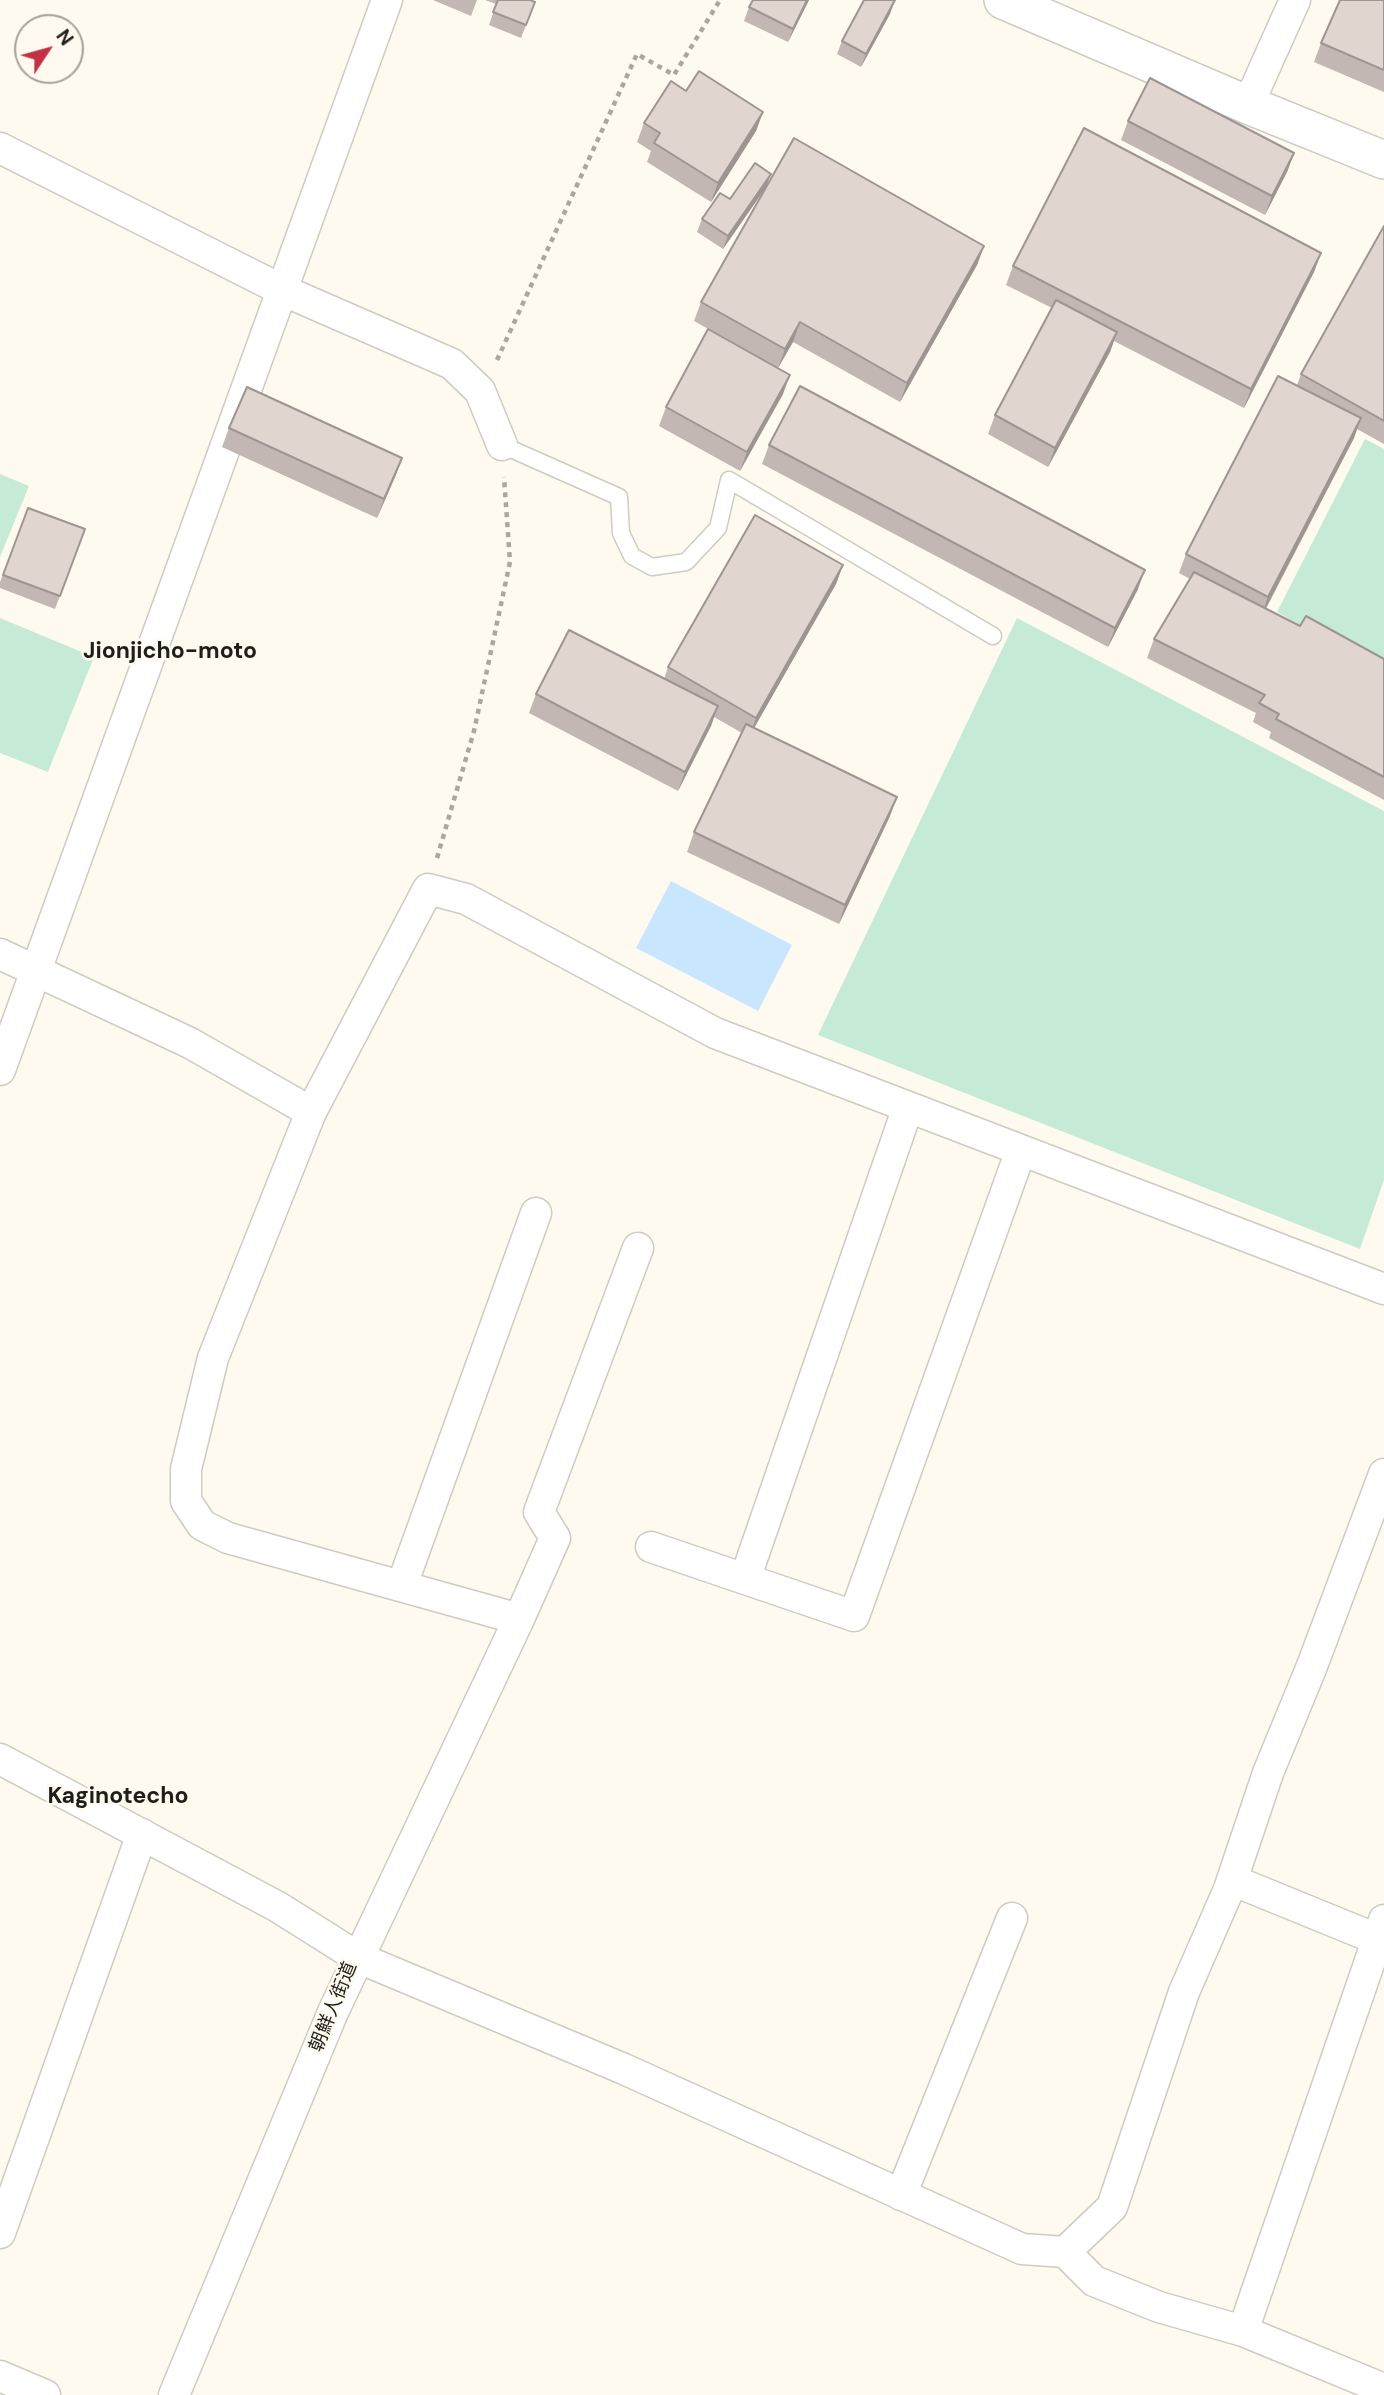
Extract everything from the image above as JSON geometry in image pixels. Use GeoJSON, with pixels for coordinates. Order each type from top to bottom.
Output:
{"type":"FeatureCollection","features":[{"type":"Feature","properties":{"kind":"street"},"geometry":{"type":"LineString","coordinates":[[0,1070],[387,0]]}},
{"type":"Feature","properties":{"kind":"street"},"geometry":{"type":"LineString","coordinates":[[1003,0],[1384,160]]}},
{"type":"Feature","properties":{"kind":"street"},"geometry":{"type":"LineString","coordinates":[[1248,105],[1295,0]]}},
{"type":"Feature","properties":{"kind":"street"},"geometry":{"type":"LineString","coordinates":[[0,148],[282,290],[452,363],[480,391],[502,445]]}},
{"type":"Feature","properties":{"kind":"street"},"geometry":{"type":"LineString","coordinates":[[519,1619],[228,1538],[202,1525],[186,1501],[186,1469],[213,1358],[311,1112],[428,889],[466,899],[715,1033],[1384,1289]]}},
{"type":"Feature","properties":{"kind":"street"},"geometry":{"type":"LineString","coordinates":[[0,954],[190,1043],[311,1112]]}},
{"type":"Feature","properties":{"kind":"street"},"geometry":{"type":"LineString","coordinates":[[745,1579],[908,1107]]}},
{"type":"Feature","properties":{"kind":"street"},"geometry":{"type":"LineString","coordinates":[[652,1547],[854,1616],[1021,1150]]}},
{"type":"Feature","properties":{"kind":"street"},"geometry":{"type":"LineString","coordinates":[[402,1585],[536,1213]]}},
{"type":"Feature","properties":{"kind":"street"},"geometry":{"type":"LineString","coordinates":[[638,1248],[539,1512],[555,1538],[359,1958],[624,2070],[1022,2249],[1065,2252],[1094,2281],[1159,2307],[1243,2331],[1384,2389]]}},
{"type":"Feature","properties":{"kind":"street"},"geometry":{"type":"LineString","coordinates":[[1065,2252],[1112,2207],[1184,1992],[1232,1880],[1268,1773],[1312,1666],[1384,1474]]}},
{"type":"Feature","properties":{"kind":"street","name":"朝鮮人街道"},"geometry":{"type":"LineString","coordinates":[[0,1759],[278,1907],[359,1958],[333,2012],[174,2395]]}},
{"type":"Feature","properties":{"kind":"street"},"geometry":{"type":"LineString","coordinates":[[0,2232],[142,1834]]}},
{"type":"Feature","properties":{"kind":"street"},"geometry":{"type":"LineString","coordinates":[[1232,1880],[1382,1934],[1243,2331]]}},
{"type":"Feature","properties":{"kind":"street"},"geometry":{"type":"LineString","coordinates":[[901,2195],[1012,1918]]}},
{"type":"Feature","properties":{"kind":"street"},"geometry":{"type":"LineString","coordinates":[[0,2376],[45,2395]]}},
{"type":"Feature","properties":{"kind":"lane"},"geometry":{"type":"LineString","coordinates":[[502,445],[619,497],[621,533],[632,556],[652,567],[686,562],[718,528],[729,480],[993,636]]}},
{"type":"Feature","properties":{"kind":"path"},"geometry":{"type":"LineString","coordinates":[[480,391],[637,54],[674,75],[720,0]]}},
{"type":"Feature","properties":{"kind":"path"},"geometry":{"type":"LineString","coordinates":[[428,889],[474,731],[510,562],[502,445]]}},
{"type":"Feature","properties":{"kind":"green space"},"geometry":{"type":"Polygon","coordinates":[[[1365,439],[1384,449],[1384,673],[1277,612],[1365,439]]]}},
{"type":"Feature","properties":{"kind":"green space"},"geometry":{"type":"Polygon","coordinates":[[[0,474],[29,486],[0,557],[0,474]]]}},
{"type":"Feature","properties":{"kind":"green space"},"geometry":{"type":"Polygon","coordinates":[[[0,618],[94,657],[48,772],[0,753],[0,618]]]}},
{"type":"Feature","properties":{"kind":"green space"},"geometry":{"type":"Polygon","coordinates":[[[1017,618],[1384,811],[1384,1180],[1360,1249],[818,1035],[1017,618]]]}},
{"type":"Feature","properties":{"kind":"water"},"geometry":{"type":"Polygon","coordinates":[[[671,881],[792,945],[758,1011],[636,948],[671,881]]]}},
{"type":"Feature","properties":{"kind":"building"},"geometry":{"type":"Polygon","coordinates":[[[498,0],[535,2],[526,25],[493,12],[498,0]]]}},
{"type":"Feature","properties":{"kind":"building"},"geometry":{"type":"Polygon","coordinates":[[[753,0],[807,0],[793,29],[749,7],[753,0]]]}},
{"type":"Feature","properties":{"kind":"building"},"geometry":{"type":"Polygon","coordinates":[[[864,0],[895,0],[866,54],[842,41],[864,0]]]}},
{"type":"Feature","properties":{"kind":"building"},"geometry":{"type":"Polygon","coordinates":[[[1340,0],[1384,0],[1384,70],[1321,43],[1340,0]]]}},
{"type":"Feature","properties":{"kind":"building"},"geometry":{"type":"Polygon","coordinates":[[[699,71],[763,112],[718,183],[654,143],[660,133],[644,123],[671,81],[686,91],[699,71]]]}},
{"type":"Feature","properties":{"kind":"building"},"geometry":{"type":"Polygon","coordinates":[[[1150,78],[1294,153],[1272,196],[1128,121],[1150,78]]]}},
{"type":"Feature","properties":{"kind":"building"},"geometry":{"type":"Polygon","coordinates":[[[1084,128],[1321,253],[1251,389],[1013,266],[1084,128]]]}},
{"type":"Feature","properties":{"kind":"building"},"geometry":{"type":"Polygon","coordinates":[[[794,138],[984,246],[907,383],[800,322],[785,349],[701,302],[794,138]]]}},
{"type":"Feature","properties":{"kind":"building"},"geometry":{"type":"Polygon","coordinates":[[[755,163],[771,174],[728,236],[702,219],[720,193],[730,199],[755,163]]]}},
{"type":"Feature","properties":{"kind":"building"},"geometry":{"type":"Polygon","coordinates":[[[1384,226],[1384,421],[1301,374],[1384,226]]]}},
{"type":"Feature","properties":{"kind":"building"},"geometry":{"type":"Polygon","coordinates":[[[1056,300],[1117,332],[1055,448],[995,415],[1056,300]]]}},
{"type":"Feature","properties":{"kind":"building"},"geometry":{"type":"Polygon","coordinates":[[[708,329],[790,375],[747,452],[666,407],[708,329]]]}},
{"type":"Feature","properties":{"kind":"building"},"geometry":{"type":"Polygon","coordinates":[[[1278,376],[1361,418],[1268,597],[1186,554],[1278,376]]]}},
{"type":"Feature","properties":{"kind":"building"},"geometry":{"type":"Polygon","coordinates":[[[800,386],[1145,570],[1115,628],[769,445],[800,386]]]}},
{"type":"Feature","properties":{"kind":"building"},"geometry":{"type":"Polygon","coordinates":[[[247,387],[402,458],[384,499],[229,428],[247,387]]]}},
{"type":"Feature","properties":{"kind":"building"},"geometry":{"type":"Polygon","coordinates":[[[28,508],[85,529],[60,596],[3,575],[28,508]]]}},
{"type":"Feature","properties":{"kind":"building"},"geometry":{"type":"Polygon","coordinates":[[[755,515],[843,565],[756,718],[668,667],[755,515]]]}},
{"type":"Feature","properties":{"kind":"building"},"geometry":{"type":"Polygon","coordinates":[[[1194,572],[1300,626],[1306,616],[1384,659],[1384,777],[1276,719],[1279,714],[1259,703],[1265,695],[1154,639],[1194,572]]]}},
{"type":"Feature","properties":{"kind":"building"},"geometry":{"type":"Polygon","coordinates":[[[569,630],[718,706],[685,772],[536,694],[569,630]]]}},
{"type":"Feature","properties":{"kind":"building"},"geometry":{"type":"Polygon","coordinates":[[[746,724],[897,797],[845,905],[694,832],[746,724]]]}},
{"type":"Feature","properties":{"kind":"district","name":"Jionjicho-moto"},"geometry":{"type":"Point","coordinates":[170,652]}},
{"type":"Feature","properties":{"kind":"district","name":"Kaginotecho"},"geometry":{"type":"Point","coordinates":[118,1797]}}]}
